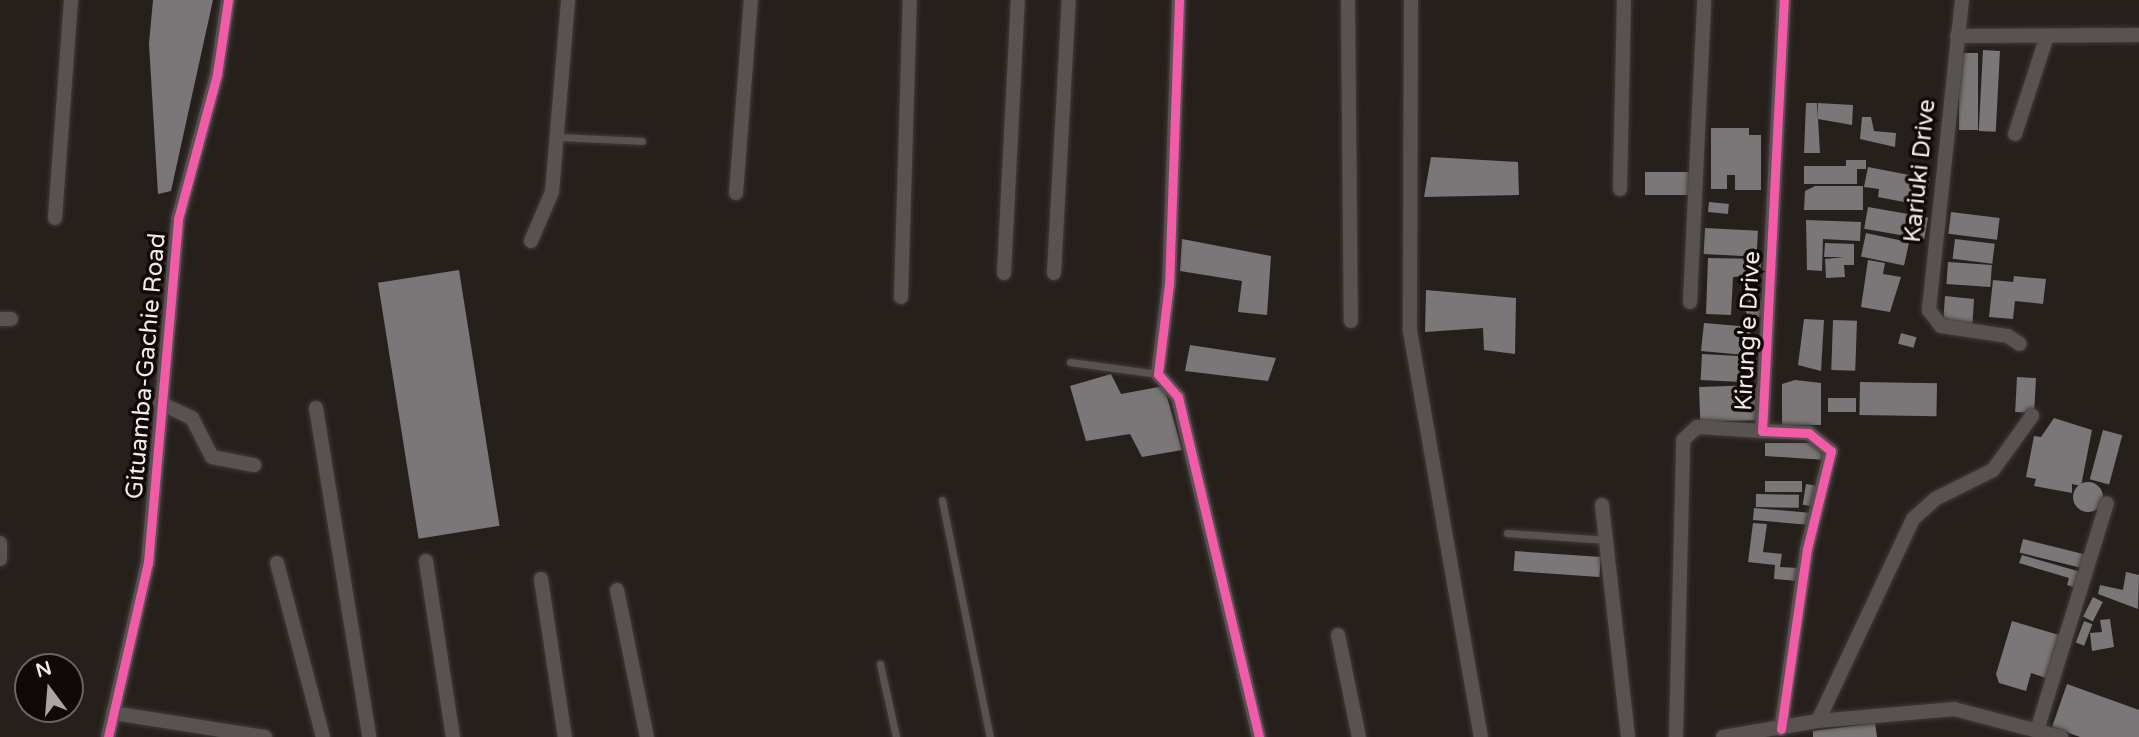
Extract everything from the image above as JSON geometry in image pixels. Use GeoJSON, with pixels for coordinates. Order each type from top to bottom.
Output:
{"type":"FeatureCollection","features":[{"type":"Feature","properties":{"kind":"street"},"geometry":{"type":"LineString","coordinates":[[55,218],[71,0]]}},
{"type":"Feature","properties":{"kind":"street","name":"Gituamba-Gachie Road"},"geometry":{"type":"LineString","coordinates":[[108,737],[148,563],[178,219],[217,74],[228,0]]}},
{"type":"Feature","properties":{"kind":"street"},"geometry":{"type":"LineString","coordinates":[[531,241],[544,221],[558,137],[568,0]]}},
{"type":"Feature","properties":{"kind":"street"},"geometry":{"type":"LineString","coordinates":[[736,193],[751,0]]}},
{"type":"Feature","properties":{"kind":"street"},"geometry":{"type":"LineString","coordinates":[[901,297],[910,0]]}},
{"type":"Feature","properties":{"kind":"street"},"geometry":{"type":"LineString","coordinates":[[1004,274],[1018,0]]}},
{"type":"Feature","properties":{"kind":"street"},"geometry":{"type":"LineString","coordinates":[[1054,274],[1069,0]]}},
{"type":"Feature","properties":{"kind":"street"},"geometry":{"type":"LineString","coordinates":[[1179,0],[1169,284],[1158,374],[1178,397],[1259,737]]}},
{"type":"Feature","properties":{"kind":"street"},"geometry":{"type":"LineString","coordinates":[[1348,0],[1351,321]]}},
{"type":"Feature","properties":{"kind":"street"},"geometry":{"type":"LineString","coordinates":[[1411,0],[1410,331],[1481,737]]}},
{"type":"Feature","properties":{"kind":"street"},"geometry":{"type":"LineString","coordinates":[[1620,189],[1624,0]]}},
{"type":"Feature","properties":{"kind":"street"},"geometry":{"type":"LineString","coordinates":[[1690,302],[1704,0]]}},
{"type":"Feature","properties":{"kind":"street","name":"Kirung'e Drive"},"geometry":{"type":"LineString","coordinates":[[1781,729],[1807,549],[1831,451],[1809,433],[1762,431],[1784,0]]}},
{"type":"Feature","properties":{"kind":"street","name":"Kariuki Drive"},"geometry":{"type":"LineString","coordinates":[[1962,0],[1929,310],[1941,326],[2008,335],[2020,344]]}},
{"type":"Feature","properties":{"kind":"street"},"geometry":{"type":"LineString","coordinates":[[1957,36],[2046,39],[2139,35]]}},
{"type":"Feature","properties":{"kind":"street"},"geometry":{"type":"LineString","coordinates":[[2015,134],[2046,39]]}},
{"type":"Feature","properties":{"kind":"street"},"geometry":{"type":"LineString","coordinates":[[160,403],[192,418],[212,457],[254,466]]}},
{"type":"Feature","properties":{"kind":"street"},"geometry":{"type":"LineString","coordinates":[[316,408],[369,737]]}},
{"type":"Feature","properties":{"kind":"street"},"geometry":{"type":"LineString","coordinates":[[1818,721],[1913,519],[1993,470],[2032,416]]}},
{"type":"Feature","properties":{"kind":"street"},"geometry":{"type":"LineString","coordinates":[[1676,737],[1683,440],[1697,427],[1762,431]]}},
{"type":"Feature","properties":{"kind":"street"},"geometry":{"type":"LineString","coordinates":[[2038,727],[2107,503]]}},
{"type":"Feature","properties":{"kind":"street"},"geometry":{"type":"LineString","coordinates":[[1602,505],[1628,737]]}},
{"type":"Feature","properties":{"kind":"street"},"geometry":{"type":"LineString","coordinates":[[0,543],[0,559]]}},
{"type":"Feature","properties":{"kind":"street"},"geometry":{"type":"LineString","coordinates":[[426,561],[453,737]]}},
{"type":"Feature","properties":{"kind":"street"},"geometry":{"type":"LineString","coordinates":[[277,563],[323,737]]}},
{"type":"Feature","properties":{"kind":"street"},"geometry":{"type":"LineString","coordinates":[[541,579],[565,737]]}},
{"type":"Feature","properties":{"kind":"street"},"geometry":{"type":"LineString","coordinates":[[617,590],[647,737]]}},
{"type":"Feature","properties":{"kind":"street"},"geometry":{"type":"LineString","coordinates":[[1338,635],[1359,737]]}},
{"type":"Feature","properties":{"kind":"street"},"geometry":{"type":"LineString","coordinates":[[1723,737],[1818,721],[1954,709],[2038,727],[2061,737]]}},
{"type":"Feature","properties":{"kind":"street"},"geometry":{"type":"LineString","coordinates":[[113,713],[265,737]]}},
{"type":"Feature","properties":{"kind":"lane"},"geometry":{"type":"LineString","coordinates":[[558,137],[642,141]]}},
{"type":"Feature","properties":{"kind":"lane"},"geometry":{"type":"LineString","coordinates":[[1070,362],[1158,374]]}},
{"type":"Feature","properties":{"kind":"lane"},"geometry":{"type":"LineString","coordinates":[[942,500],[990,737]]}},
{"type":"Feature","properties":{"kind":"lane"},"geometry":{"type":"LineString","coordinates":[[1507,533],[1608,540]]}},
{"type":"Feature","properties":{"kind":"lane"},"geometry":{"type":"LineString","coordinates":[[880,664],[896,737]]}},
{"type":"Feature","properties":{"kind":"building"},"geometry":{"type":"Polygon","coordinates":[[[153,0],[213,0],[171,191],[158,194],[149,44],[153,0]]]}},
{"type":"Feature","properties":{"kind":"building"},"geometry":{"type":"Polygon","coordinates":[[[1983,50],[2000,51],[1996,132],[1979,131],[1983,50]]]}},
{"type":"Feature","properties":{"kind":"building"},"geometry":{"type":"Polygon","coordinates":[[[1959,53],[1978,53],[1978,130],[1959,130],[1959,53]]]}},
{"type":"Feature","properties":{"kind":"building"},"geometry":{"type":"Polygon","coordinates":[[[1806,103],[1817,103],[1820,153],[1804,153],[1806,103]]]}},
{"type":"Feature","properties":{"kind":"building"},"geometry":{"type":"Polygon","coordinates":[[[1818,103],[1853,105],[1852,125],[1818,119],[1818,103]]]}},
{"type":"Feature","properties":{"kind":"building"},"geometry":{"type":"Polygon","coordinates":[[[1862,117],[1871,117],[1874,131],[1896,133],[1895,147],[1860,139],[1862,117]]]}},
{"type":"Feature","properties":{"kind":"building"},"geometry":{"type":"Polygon","coordinates":[[[1711,128],[1749,128],[1749,135],[1761,135],[1761,190],[1735,190],[1735,175],[1727,175],[1727,189],[1711,189],[1711,128]]]}},
{"type":"Feature","properties":{"kind":"building"},"geometry":{"type":"Polygon","coordinates":[[[1431,157],[1518,162],[1519,195],[1424,197],[1431,157]]]}},
{"type":"Feature","properties":{"kind":"building"},"geometry":{"type":"Polygon","coordinates":[[[1846,160],[1866,160],[1866,169],[1857,169],[1857,184],[1804,184],[1804,166],[1846,166],[1846,160]]]}},
{"type":"Feature","properties":{"kind":"building"},"geometry":{"type":"Polygon","coordinates":[[[1868,167],[1930,179],[1925,206],[1878,197],[1879,189],[1864,187],[1868,167]]]}},
{"type":"Feature","properties":{"kind":"building"},"geometry":{"type":"Polygon","coordinates":[[[1645,172],[1691,172],[1691,195],[1645,195],[1645,172]]]}},
{"type":"Feature","properties":{"kind":"building"},"geometry":{"type":"Polygon","coordinates":[[[1815,186],[1863,186],[1863,210],[1804,210],[1805,191],[1815,186]]]}},
{"type":"Feature","properties":{"kind":"building"},"geometry":{"type":"Polygon","coordinates":[[[1709,202],[1729,204],[1728,214],[1708,212],[1709,202]]]}},
{"type":"Feature","properties":{"kind":"building"},"geometry":{"type":"Polygon","coordinates":[[[1868,207],[1928,218],[1924,239],[1864,229],[1868,207]]]}},
{"type":"Feature","properties":{"kind":"building"},"geometry":{"type":"Polygon","coordinates":[[[1951,212],[2000,218],[1997,240],[1948,234],[1951,212]]]}},
{"type":"Feature","properties":{"kind":"building"},"geometry":{"type":"Polygon","coordinates":[[[1806,220],[1861,222],[1860,241],[1823,239],[1822,271],[1807,270],[1806,220]]]}},
{"type":"Feature","properties":{"kind":"building"},"geometry":{"type":"Polygon","coordinates":[[[1705,228],[1758,231],[1757,257],[1704,254],[1705,228]]]}},
{"type":"Feature","properties":{"kind":"building"},"geometry":{"type":"Polygon","coordinates":[[[1866,233],[1909,242],[1904,266],[1861,256],[1866,233]]]}},
{"type":"Feature","properties":{"kind":"building"},"geometry":{"type":"Polygon","coordinates":[[[1182,239],[1271,256],[1267,315],[1238,312],[1242,281],[1180,271],[1182,239]]]}},
{"type":"Feature","properties":{"kind":"building"},"geometry":{"type":"Polygon","coordinates":[[[1955,239],[1995,244],[1992,264],[1953,259],[1955,239]]]}},
{"type":"Feature","properties":{"kind":"building"},"geometry":{"type":"Polygon","coordinates":[[[1825,243],[1854,244],[1854,265],[1844,265],[1845,277],[1826,278],[1825,259],[1844,257],[1824,257],[1825,243]]]}},
{"type":"Feature","properties":{"kind":"building"},"geometry":{"type":"Polygon","coordinates":[[[1708,258],[1761,259],[1761,275],[1733,277],[1731,315],[1706,314],[1708,258]]]}},
{"type":"Feature","properties":{"kind":"building"},"geometry":{"type":"Polygon","coordinates":[[[1868,260],[1885,263],[1883,274],[1901,277],[1890,312],[1861,307],[1868,260]]]}},
{"type":"Feature","properties":{"kind":"building"},"geometry":{"type":"Polygon","coordinates":[[[1948,262],[1992,265],[1990,287],[1946,284],[1948,262]]]}},
{"type":"Feature","properties":{"kind":"building"},"geometry":{"type":"Polygon","coordinates":[[[459,270],[500,526],[419,539],[378,283],[459,270]]]}},
{"type":"Feature","properties":{"kind":"building"},"geometry":{"type":"Polygon","coordinates":[[[2014,276],[2046,279],[2043,304],[2015,301],[2013,319],[1989,317],[1993,280],[2013,282],[2014,276]]]}},
{"type":"Feature","properties":{"kind":"building"},"geometry":{"type":"Polygon","coordinates":[[[1426,290],[1516,298],[1515,354],[1484,350],[1483,328],[1425,332],[1426,290]]]}},
{"type":"Feature","properties":{"kind":"building"},"geometry":{"type":"Polygon","coordinates":[[[1945,296],[1974,299],[1972,330],[1943,324],[1945,296]]]}},
{"type":"Feature","properties":{"kind":"building"},"geometry":{"type":"Polygon","coordinates":[[[1751,298],[1759,298],[1765,308],[1759,318],[1751,318],[1745,312],[1745,304],[1751,298]]]}},
{"type":"Feature","properties":{"kind":"building"},"geometry":{"type":"Polygon","coordinates":[[[1804,319],[1824,320],[1821,371],[1798,365],[1804,319]]]}},
{"type":"Feature","properties":{"kind":"building"},"geometry":{"type":"Polygon","coordinates":[[[1833,320],[1857,321],[1855,371],[1831,370],[1833,320]]]}},
{"type":"Feature","properties":{"kind":"building"},"geometry":{"type":"Polygon","coordinates":[[[1704,323],[1751,327],[1750,335],[1761,337],[1757,356],[1747,337],[1745,355],[1701,351],[1704,323]]]}},
{"type":"Feature","properties":{"kind":"building"},"geometry":{"type":"Polygon","coordinates":[[[1901,333],[1916,337],[1914,348],[1898,344],[1901,333]]]}},
{"type":"Feature","properties":{"kind":"building"},"geometry":{"type":"Polygon","coordinates":[[[1190,345],[1276,358],[1268,381],[1185,371],[1190,345]]]}},
{"type":"Feature","properties":{"kind":"building"},"geometry":{"type":"Polygon","coordinates":[[[1702,354],[1743,356],[1742,382],[1701,380],[1702,354]]]}},
{"type":"Feature","properties":{"kind":"building"},"geometry":{"type":"Polygon","coordinates":[[[1111,374],[1121,394],[1164,386],[1182,450],[1142,457],[1130,434],[1086,441],[1070,386],[1111,374]]]}},
{"type":"Feature","properties":{"kind":"building"},"geometry":{"type":"Polygon","coordinates":[[[2017,377],[2036,378],[2034,413],[2015,412],[2017,377]]]}},
{"type":"Feature","properties":{"kind":"building"},"geometry":{"type":"Polygon","coordinates":[[[1795,380],[1821,383],[1821,425],[1782,425],[1782,384],[1795,380]]]}},
{"type":"Feature","properties":{"kind":"building"},"geometry":{"type":"Polygon","coordinates":[[[1860,382],[1937,383],[1936,416],[1859,415],[1860,382]]]}},
{"type":"Feature","properties":{"kind":"building"},"geometry":{"type":"Polygon","coordinates":[[[1759,385],[1760,420],[1700,422],[1699,387],[1759,385]]]}},
{"type":"Feature","properties":{"kind":"building"},"geometry":{"type":"Polygon","coordinates":[[[1828,398],[1856,398],[1856,412],[1828,412],[1828,398]]]}},
{"type":"Feature","properties":{"kind":"building"},"geometry":{"type":"Polygon","coordinates":[[[2054,418],[2092,430],[2081,486],[2072,484],[2072,493],[2034,486],[2036,479],[2026,477],[2034,436],[2041,437],[2054,418]]]}},
{"type":"Feature","properties":{"kind":"building"},"geometry":{"type":"Polygon","coordinates":[[[2103,430],[2122,435],[2109,484],[2090,479],[2103,430]]]}},
{"type":"Feature","properties":{"kind":"building"},"geometry":{"type":"Polygon","coordinates":[[[1765,443],[1826,443],[1826,460],[1765,456],[1765,443]]]}},
{"type":"Feature","properties":{"kind":"building"},"geometry":{"type":"Polygon","coordinates":[[[1765,481],[1802,481],[1802,492],[1765,492],[1765,481]]]}},
{"type":"Feature","properties":{"kind":"building"},"geometry":{"type":"Polygon","coordinates":[[[2088,482],[2099,486],[2103,497],[2099,508],[2088,512],[2077,508],[2073,497],[2077,486],[2088,482]]]}},
{"type":"Feature","properties":{"kind":"building"},"geometry":{"type":"Polygon","coordinates":[[[1806,484],[1818,486],[1815,507],[1803,505],[1806,484]]]}},
{"type":"Feature","properties":{"kind":"building"},"geometry":{"type":"Polygon","coordinates":[[[1756,494],[1799,495],[1799,508],[1756,507],[1756,494]]]}},
{"type":"Feature","properties":{"kind":"building"},"geometry":{"type":"Polygon","coordinates":[[[1754,508],[1812,513],[1811,525],[1753,520],[1754,508]]]}},
{"type":"Feature","properties":{"kind":"building"},"geometry":{"type":"Polygon","coordinates":[[[1753,523],[1767,524],[1763,552],[1782,554],[1780,567],[1798,568],[1797,581],[1774,579],[1775,565],[1748,562],[1753,523]]]}},
{"type":"Feature","properties":{"kind":"building"},"geometry":{"type":"Polygon","coordinates":[[[2023,539],[2086,555],[2083,568],[2020,553],[2023,539]]]}},
{"type":"Feature","properties":{"kind":"building"},"geometry":{"type":"Polygon","coordinates":[[[1515,551],[1601,557],[1599,577],[1514,571],[1515,551]]]}},
{"type":"Feature","properties":{"kind":"building"},"geometry":{"type":"Polygon","coordinates":[[[2022,555],[2081,572],[2076,588],[2067,585],[2069,578],[2019,563],[2022,555]]]}},
{"type":"Feature","properties":{"kind":"building"},"geometry":{"type":"Polygon","coordinates":[[[2126,572],[2139,575],[2138,609],[2098,594],[2100,585],[2123,590],[2126,572]]]}},
{"type":"Feature","properties":{"kind":"building"},"geometry":{"type":"Polygon","coordinates":[[[2093,597],[2103,602],[2093,622],[2083,617],[2093,597]]]}},
{"type":"Feature","properties":{"kind":"building"},"geometry":{"type":"Polygon","coordinates":[[[2110,619],[2114,647],[2092,651],[2090,633],[2102,632],[2100,620],[2110,619]]]}},
{"type":"Feature","properties":{"kind":"building"},"geometry":{"type":"Polygon","coordinates":[[[2012,621],[2059,635],[2046,678],[2031,673],[2026,691],[1999,683],[1996,674],[2012,621]]]}},
{"type":"Feature","properties":{"kind":"building"},"geometry":{"type":"Polygon","coordinates":[[[2084,621],[2092,624],[2084,646],[2076,642],[2084,621]]]}},
{"type":"Feature","properties":{"kind":"building"},"geometry":{"type":"Polygon","coordinates":[[[2067,684],[2139,710],[2139,737],[2080,737],[2052,727],[2067,684]]]}},
{"type":"Feature","properties":{"kind":"building"},"geometry":{"type":"Polygon","coordinates":[[[1875,723],[1877,737],[1813,737],[1813,731],[1875,723]]]}},
{"type":"Feature","properties":{"kind":"cycle path"},"geometry":{"type":"LineString","coordinates":[[108,737],[148,563],[178,219],[217,74],[228,0]]}},
{"type":"Feature","properties":{"kind":"cycle path"},"geometry":{"type":"LineString","coordinates":[[1179,0],[1169,284],[1158,374],[1178,397],[1259,737]]}},
{"type":"Feature","properties":{"kind":"cycle path"},"geometry":{"type":"LineString","coordinates":[[1781,729],[1807,549],[1831,451],[1809,433],[1762,431],[1784,0]]}}]}
